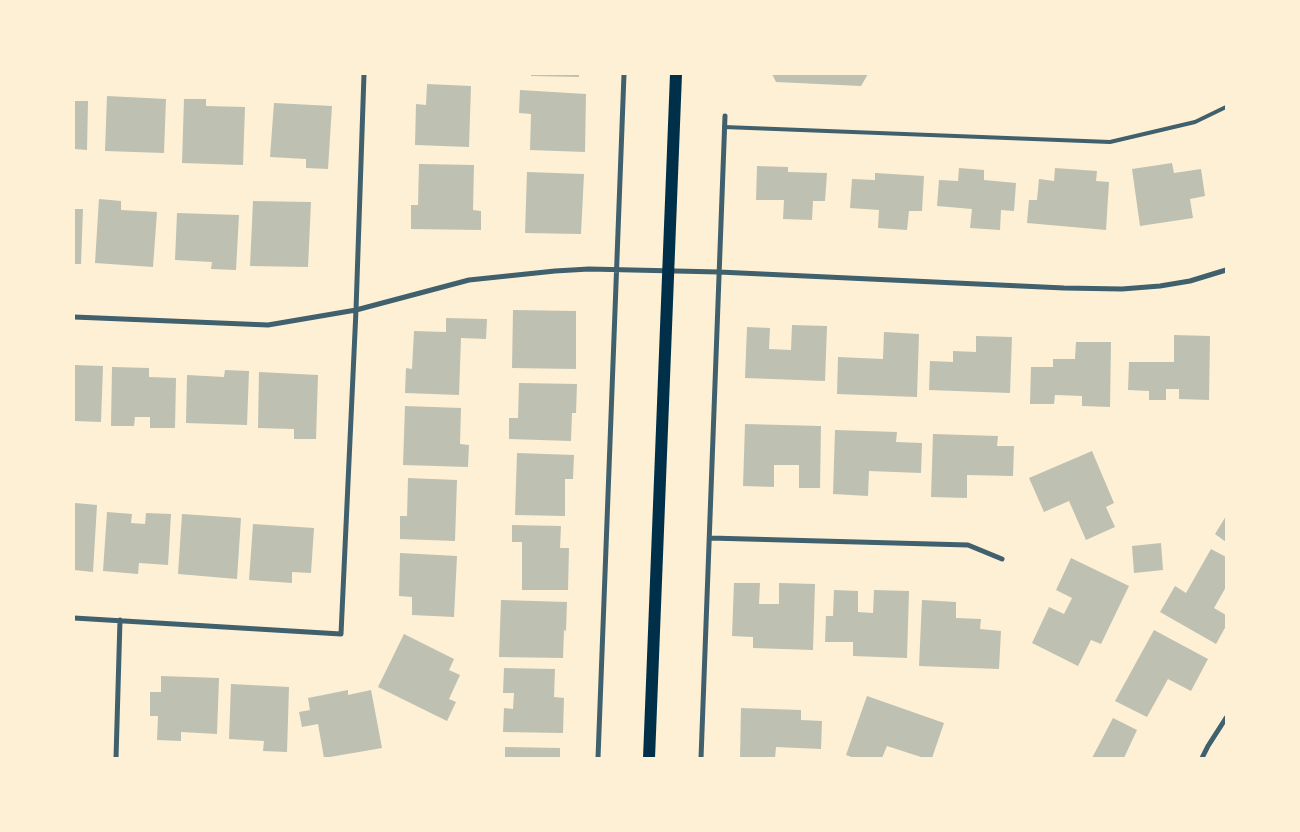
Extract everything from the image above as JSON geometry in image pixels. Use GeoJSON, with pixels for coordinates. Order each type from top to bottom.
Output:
{"type":"FeatureCollection","features":[{"type":"Feature","properties":{"kind":"main road"},"geometry":{"type":"LineString","coordinates":[[649,758],[676,74]]}},
{"type":"Feature","properties":{"kind":"street"},"geometry":{"type":"LineString","coordinates":[[74,618],[341,634],[356,310],[364,74]]}},
{"type":"Feature","properties":{"kind":"street"},"geometry":{"type":"LineString","coordinates":[[598,758],[624,74]]}},
{"type":"Feature","properties":{"kind":"street"},"geometry":{"type":"LineString","coordinates":[[701,758],[725,116]]}},
{"type":"Feature","properties":{"kind":"street"},"geometry":{"type":"LineString","coordinates":[[74,317],[268,325],[356,310],[469,280],[589,269],[719,272],[1122,289],[1190,281],[1226,270]]}},
{"type":"Feature","properties":{"kind":"street"},"geometry":{"type":"LineString","coordinates":[[710,538],[968,545],[1002,559]]}},
{"type":"Feature","properties":{"kind":"street"},"geometry":{"type":"LineString","coordinates":[[116,758],[120,620]]}},
{"type":"Feature","properties":{"kind":"street"},"geometry":{"type":"LineString","coordinates":[[1202,758],[1226,718]]}},
{"type":"Feature","properties":{"kind":"lane"},"geometry":{"type":"LineString","coordinates":[[724,127],[1110,142],[1195,122],[1226,107]]}},
{"type":"Feature","properties":{"kind":"building"},"geometry":{"type":"Polygon","coordinates":[[[531,74],[579,74],[579,77],[531,76],[531,74]]]}},
{"type":"Feature","properties":{"kind":"building"},"geometry":{"type":"Polygon","coordinates":[[[772,74],[868,74],[861,86],[776,82],[772,74]]]}},
{"type":"Feature","properties":{"kind":"building"},"geometry":{"type":"Polygon","coordinates":[[[427,84],[471,86],[469,147],[415,145],[416,104],[426,105],[427,84]]]}},
{"type":"Feature","properties":{"kind":"building"},"geometry":{"type":"Polygon","coordinates":[[[520,90],[586,94],[585,152],[530,150],[531,114],[519,113],[520,90]]]}},
{"type":"Feature","properties":{"kind":"building"},"geometry":{"type":"Polygon","coordinates":[[[107,96],[166,99],[164,153],[105,151],[107,96]]]}},
{"type":"Feature","properties":{"kind":"building"},"geometry":{"type":"Polygon","coordinates":[[[184,99],[206,99],[206,106],[245,107],[243,165],[182,163],[184,99]]]}},
{"type":"Feature","properties":{"kind":"building"},"geometry":{"type":"Polygon","coordinates":[[[74,101],[88,101],[87,150],[74,149],[74,101]]]}},
{"type":"Feature","properties":{"kind":"building"},"geometry":{"type":"Polygon","coordinates":[[[274,103],[332,106],[328,169],[306,168],[306,159],[270,157],[274,103]]]}},
{"type":"Feature","properties":{"kind":"building"},"geometry":{"type":"Polygon","coordinates":[[[1172,163],[1174,173],[1201,169],[1205,196],[1190,199],[1193,218],[1140,226],[1132,169],[1172,163]]]}},
{"type":"Feature","properties":{"kind":"building"},"geometry":{"type":"Polygon","coordinates":[[[419,164],[474,165],[473,210],[481,211],[481,230],[411,229],[411,205],[418,205],[419,164]]]}},
{"type":"Feature","properties":{"kind":"building"},"geometry":{"type":"Polygon","coordinates":[[[757,166],[788,167],[788,172],[827,173],[825,201],[813,201],[812,220],[783,219],[784,200],[756,200],[757,166]]]}},
{"type":"Feature","properties":{"kind":"building"},"geometry":{"type":"Polygon","coordinates":[[[959,168],[984,170],[984,180],[1016,183],[1014,211],[1001,210],[1000,230],[970,228],[972,209],[937,206],[939,180],[958,181],[959,168]]]}},
{"type":"Feature","properties":{"kind":"building"},"geometry":{"type":"Polygon","coordinates":[[[1055,168],[1097,171],[1096,181],[1109,182],[1106,230],[1027,223],[1029,200],[1037,200],[1039,179],[1054,181],[1055,168]]]}},
{"type":"Feature","properties":{"kind":"building"},"geometry":{"type":"Polygon","coordinates":[[[527,172],[584,174],[581,234],[525,233],[527,172]]]}},
{"type":"Feature","properties":{"kind":"building"},"geometry":{"type":"Polygon","coordinates":[[[875,173],[924,176],[922,211],[909,211],[907,230],[878,228],[879,210],[850,208],[852,179],[875,180],[875,173]]]}},
{"type":"Feature","properties":{"kind":"building"},"geometry":{"type":"Polygon","coordinates":[[[99,199],[121,201],[121,210],[157,212],[153,267],[95,263],[99,199]]]}},
{"type":"Feature","properties":{"kind":"building"},"geometry":{"type":"Polygon","coordinates":[[[253,201],[311,202],[308,267],[250,266],[253,201]]]}},
{"type":"Feature","properties":{"kind":"building"},"geometry":{"type":"Polygon","coordinates":[[[74,209],[83,209],[81,264],[74,264],[74,209]]]}},
{"type":"Feature","properties":{"kind":"building"},"geometry":{"type":"Polygon","coordinates":[[[177,213],[239,215],[236,270],[211,269],[212,262],[175,260],[177,213]]]}},
{"type":"Feature","properties":{"kind":"building"},"geometry":{"type":"Polygon","coordinates":[[[513,310],[576,311],[576,369],[512,368],[513,310]]]}},
{"type":"Feature","properties":{"kind":"building"},"geometry":{"type":"Polygon","coordinates":[[[446,318],[487,319],[486,339],[461,338],[459,395],[405,393],[406,368],[412,369],[414,331],[446,332],[446,318]]]}},
{"type":"Feature","properties":{"kind":"building"},"geometry":{"type":"Polygon","coordinates":[[[792,325],[827,326],[825,381],[745,378],[747,327],[770,328],[769,349],[791,350],[792,325]]]}},
{"type":"Feature","properties":{"kind":"building"},"geometry":{"type":"Polygon","coordinates":[[[884,332],[919,334],[917,397],[837,394],[838,357],[883,359],[884,332]]]}},
{"type":"Feature","properties":{"kind":"building"},"geometry":{"type":"Polygon","coordinates":[[[1174,335],[1210,336],[1209,400],[1179,399],[1179,389],[1166,389],[1166,400],[1149,400],[1149,391],[1128,390],[1129,362],[1174,362],[1174,335]]]}},
{"type":"Feature","properties":{"kind":"building"},"geometry":{"type":"Polygon","coordinates":[[[976,336],[1012,337],[1010,393],[929,390],[930,361],[953,362],[953,351],[976,352],[976,336]]]}},
{"type":"Feature","properties":{"kind":"building"},"geometry":{"type":"Polygon","coordinates":[[[1076,342],[1111,342],[1110,407],[1082,406],[1082,396],[1055,395],[1054,404],[1030,404],[1031,367],[1053,367],[1053,359],[1075,359],[1076,342]]]}},
{"type":"Feature","properties":{"kind":"building"},"geometry":{"type":"Polygon","coordinates":[[[74,365],[103,366],[101,422],[74,421],[74,365]]]}},
{"type":"Feature","properties":{"kind":"building"},"geometry":{"type":"Polygon","coordinates":[[[112,367],[149,368],[149,377],[176,378],[175,428],[150,428],[150,417],[135,417],[134,426],[111,426],[112,367]]]}},
{"type":"Feature","properties":{"kind":"building"},"geometry":{"type":"Polygon","coordinates":[[[225,370],[249,371],[247,425],[186,423],[187,375],[224,377],[225,370]]]}},
{"type":"Feature","properties":{"kind":"building"},"geometry":{"type":"Polygon","coordinates":[[[259,372],[318,375],[316,439],[294,439],[294,429],[258,428],[259,372]]]}},
{"type":"Feature","properties":{"kind":"building"},"geometry":{"type":"Polygon","coordinates":[[[519,383],[577,384],[576,413],[572,413],[571,441],[509,439],[509,418],[518,418],[519,383]]]}},
{"type":"Feature","properties":{"kind":"building"},"geometry":{"type":"Polygon","coordinates":[[[405,406],[461,408],[460,444],[469,445],[468,467],[403,465],[405,406]]]}},
{"type":"Feature","properties":{"kind":"building"},"geometry":{"type":"Polygon","coordinates":[[[745,424],[821,426],[820,488],[799,488],[799,465],[774,465],[774,487],[743,486],[745,424]]]}},
{"type":"Feature","properties":{"kind":"building"},"geometry":{"type":"Polygon","coordinates":[[[835,430],[897,432],[896,442],[922,443],[921,473],[869,471],[868,496],[833,494],[835,430]]]}},
{"type":"Feature","properties":{"kind":"building"},"geometry":{"type":"Polygon","coordinates":[[[933,434],[998,436],[997,446],[1014,446],[1013,476],[967,475],[967,498],[931,497],[933,434]]]}},
{"type":"Feature","properties":{"kind":"building"},"geometry":{"type":"Polygon","coordinates":[[[1092,451],[1114,503],[1106,507],[1115,527],[1086,540],[1069,501],[1044,512],[1029,478],[1092,451]]]}},
{"type":"Feature","properties":{"kind":"building"},"geometry":{"type":"Polygon","coordinates":[[[517,453],[574,455],[573,479],[565,479],[565,516],[515,515],[517,453]]]}},
{"type":"Feature","properties":{"kind":"building"},"geometry":{"type":"Polygon","coordinates":[[[408,478],[457,480],[455,541],[400,539],[400,516],[407,516],[408,478]]]}},
{"type":"Feature","properties":{"kind":"building"},"geometry":{"type":"Polygon","coordinates":[[[75,503],[97,505],[93,572],[74,570],[75,503]]]}},
{"type":"Feature","properties":{"kind":"building"},"geometry":{"type":"Polygon","coordinates":[[[107,512],[132,514],[131,523],[145,524],[146,513],[171,514],[168,565],[139,563],[138,574],[103,571],[107,512]]]}},
{"type":"Feature","properties":{"kind":"building"},"geometry":{"type":"Polygon","coordinates":[[[182,514],[241,518],[237,579],[178,574],[182,514]]]}},
{"type":"Feature","properties":{"kind":"building"},"geometry":{"type":"Polygon","coordinates":[[[1226,516],[1226,542],[1215,534],[1226,516]]]}},
{"type":"Feature","properties":{"kind":"building"},"geometry":{"type":"Polygon","coordinates":[[[253,524],[314,528],[311,573],[292,572],[292,583],[249,580],[253,524]]]}},
{"type":"Feature","properties":{"kind":"building"},"geometry":{"type":"Polygon","coordinates":[[[512,525],[561,526],[560,548],[569,548],[568,590],[522,590],[522,542],[512,542],[512,525]]]}},
{"type":"Feature","properties":{"kind":"building"},"geometry":{"type":"Polygon","coordinates":[[[1161,543],[1163,570],[1134,573],[1132,546],[1161,543]]]}},
{"type":"Feature","properties":{"kind":"building"},"geometry":{"type":"Polygon","coordinates":[[[1211,549],[1226,557],[1226,587],[1214,608],[1226,615],[1226,626],[1216,644],[1160,612],[1175,586],[1186,593],[1211,549]]]}},
{"type":"Feature","properties":{"kind":"building"},"geometry":{"type":"Polygon","coordinates":[[[400,553],[457,556],[454,617],[412,615],[412,597],[399,596],[400,553]]]}},
{"type":"Feature","properties":{"kind":"building"},"geometry":{"type":"Polygon","coordinates":[[[1071,558],[1129,586],[1101,644],[1091,640],[1078,666],[1032,643],[1049,607],[1064,614],[1072,598],[1056,590],[1071,558]]]}},
{"type":"Feature","properties":{"kind":"building"},"geometry":{"type":"Polygon","coordinates":[[[734,583],[760,583],[759,604],[779,604],[779,583],[815,584],[813,650],[753,648],[753,637],[732,636],[734,583]]]}},
{"type":"Feature","properties":{"kind":"building"},"geometry":{"type":"Polygon","coordinates":[[[834,590],[858,591],[858,612],[873,613],[874,590],[909,591],[907,658],[853,656],[853,642],[825,642],[826,616],[833,616],[834,590]]]}},
{"type":"Feature","properties":{"kind":"building"},"geometry":{"type":"Polygon","coordinates":[[[501,600],[567,602],[563,658],[499,657],[501,600]]]}},
{"type":"Feature","properties":{"kind":"building"},"geometry":{"type":"Polygon","coordinates":[[[922,600],[956,602],[956,618],[981,619],[980,629],[1001,631],[999,669],[919,666],[922,600]]]}},
{"type":"Feature","properties":{"kind":"building"},"geometry":{"type":"Polygon","coordinates":[[[1154,630],[1208,659],[1191,691],[1168,679],[1147,717],[1115,701],[1154,630]]]}},
{"type":"Feature","properties":{"kind":"building"},"geometry":{"type":"Polygon","coordinates":[[[404,634],[454,659],[449,670],[460,675],[449,699],[456,702],[447,721],[378,687],[404,634]]]}},
{"type":"Feature","properties":{"kind":"building"},"geometry":{"type":"Polygon","coordinates":[[[504,668],[555,669],[554,697],[564,698],[563,733],[503,732],[504,708],[513,709],[514,693],[503,693],[504,668]]]}},
{"type":"Feature","properties":{"kind":"building"},"geometry":{"type":"Polygon","coordinates":[[[161,676],[219,678],[217,734],[181,732],[181,741],[157,740],[158,716],[150,716],[150,692],[161,692],[161,676]]]}},
{"type":"Feature","properties":{"kind":"building"},"geometry":{"type":"Polygon","coordinates":[[[231,684],[289,687],[287,752],[263,751],[264,741],[229,739],[231,684]]]}},
{"type":"Feature","properties":{"kind":"building"},"geometry":{"type":"Polygon","coordinates":[[[348,690],[348,695],[371,690],[382,748],[324,758],[318,724],[302,727],[299,712],[310,710],[308,698],[348,690]]]}},
{"type":"Feature","properties":{"kind":"building"},"geometry":{"type":"Polygon","coordinates":[[[867,696],[944,723],[932,758],[924,758],[887,746],[882,758],[854,758],[846,755],[867,696]]]}},
{"type":"Feature","properties":{"kind":"building"},"geometry":{"type":"Polygon","coordinates":[[[741,708],[801,710],[801,720],[822,721],[821,749],[776,747],[775,758],[740,758],[741,708]]]}},
{"type":"Feature","properties":{"kind":"building"},"geometry":{"type":"Polygon","coordinates":[[[1113,718],[1137,730],[1124,758],[1092,758],[1113,718]]]}},
{"type":"Feature","properties":{"kind":"building"},"geometry":{"type":"Polygon","coordinates":[[[505,747],[560,748],[560,758],[505,758],[505,747]]]}}]}
